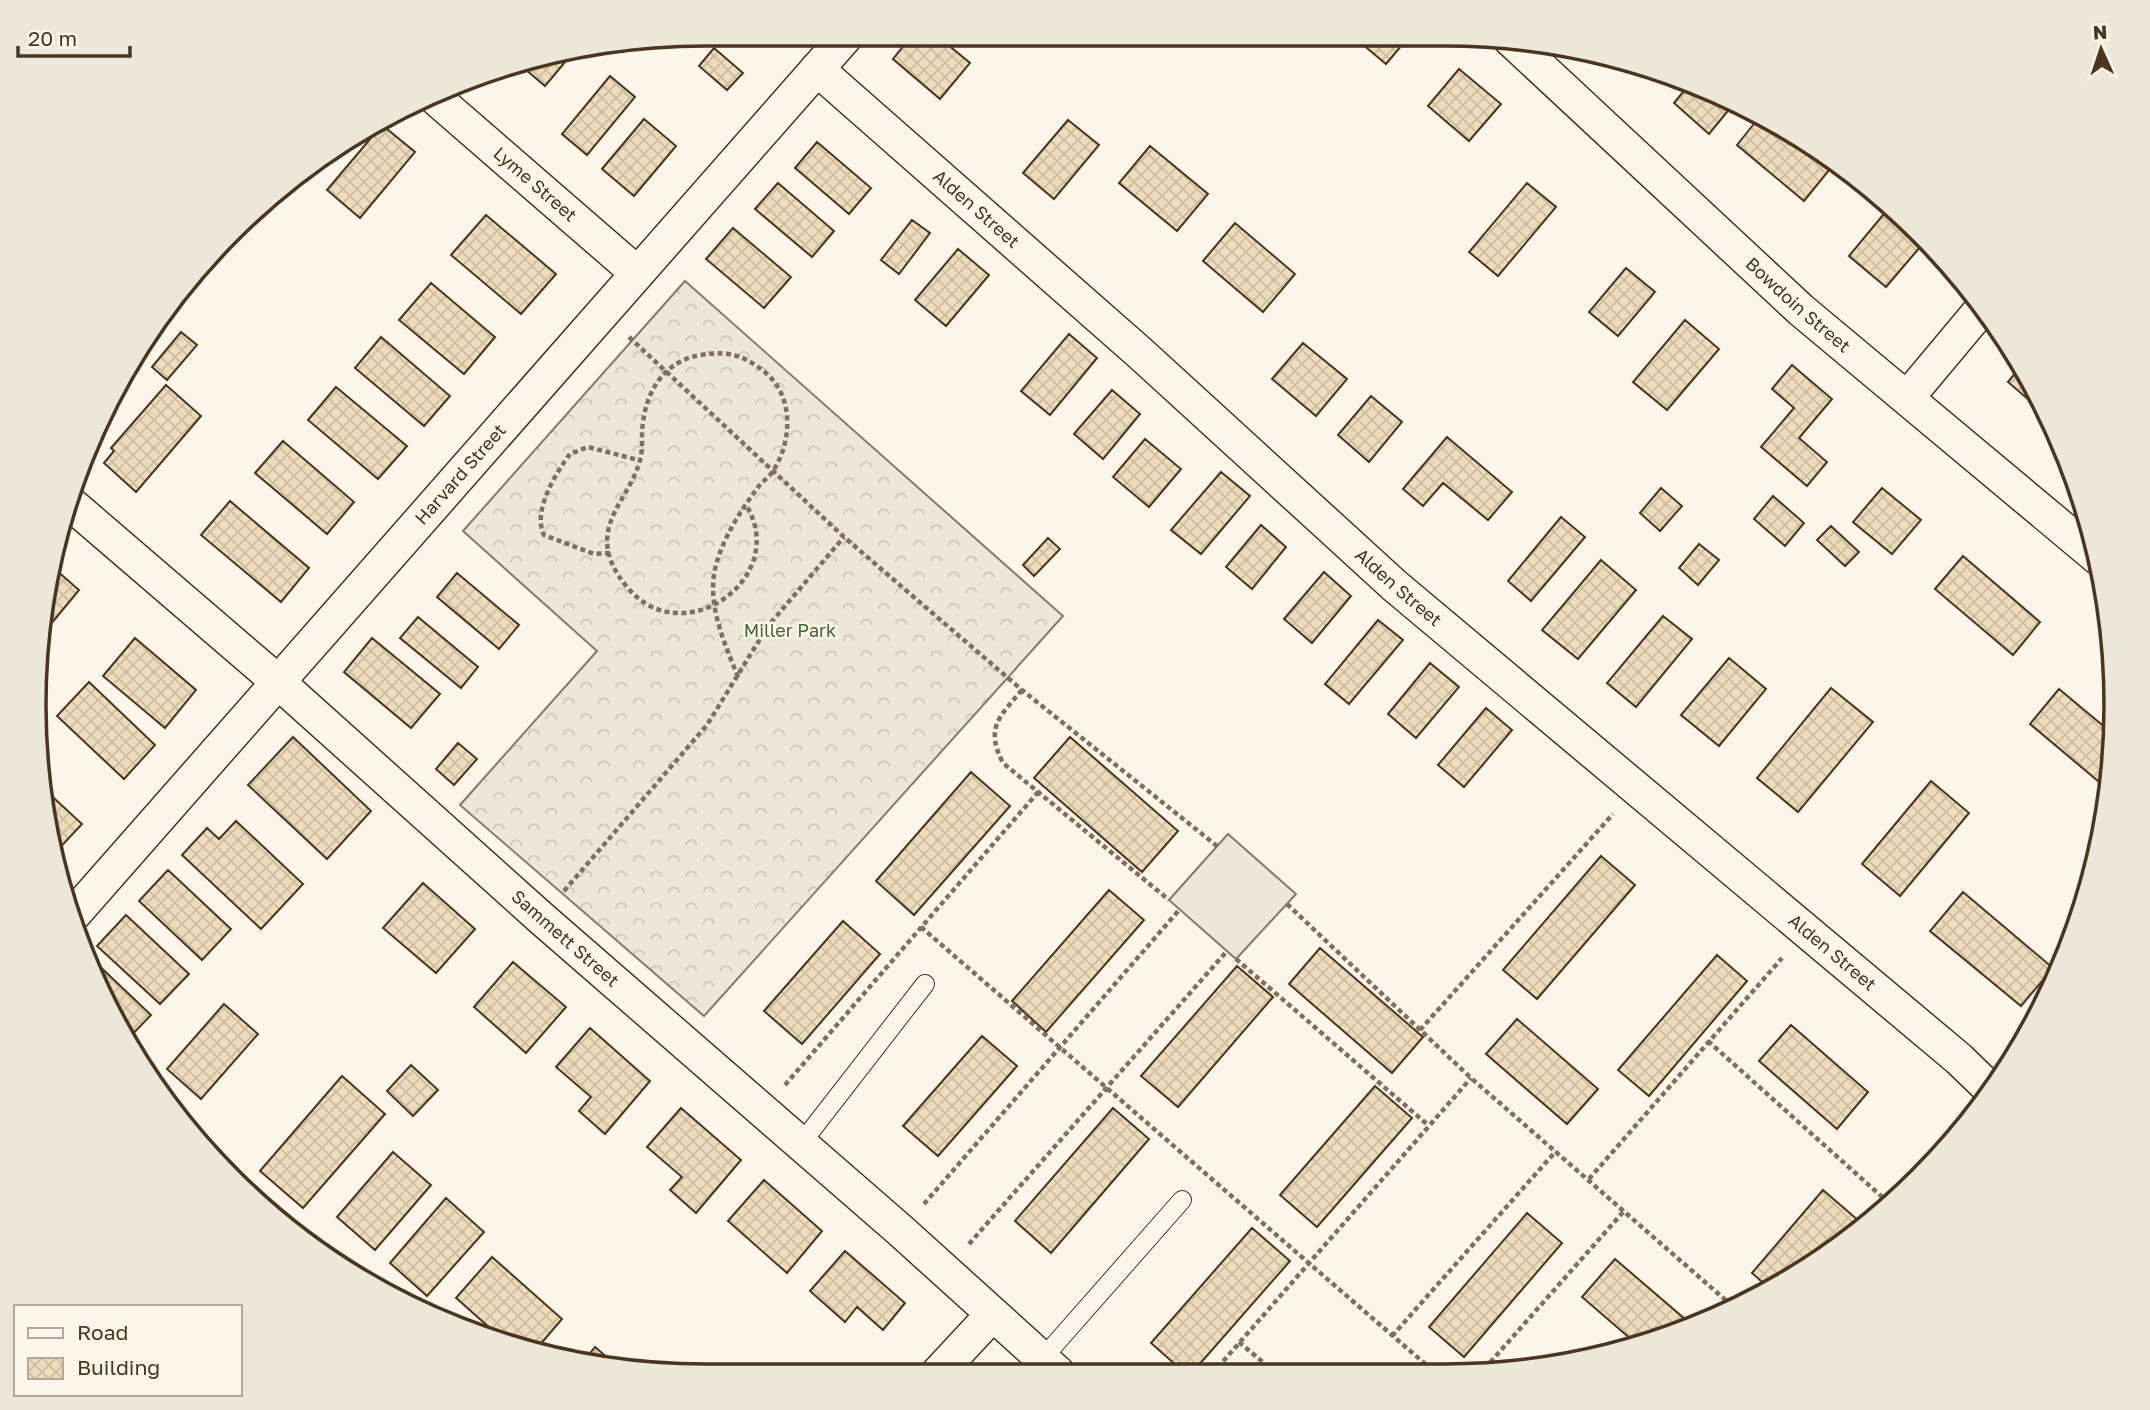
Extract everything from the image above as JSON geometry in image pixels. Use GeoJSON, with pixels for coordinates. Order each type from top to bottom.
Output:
{"type":"FeatureCollection","features":[{"type":"Feature","properties":{"kind":"street","name":"Harvard Street"},"geometry":{"type":"LineString","coordinates":[[78,910],[837,46]]}},
{"type":"Feature","properties":{"kind":"street","name":"Bowdoin Street"},"geometry":{"type":"LineString","coordinates":[[1550,57],[1801,310],[2085,547]]}},
{"type":"Feature","properties":{"kind":"street","name":"Alden Street"},"geometry":{"type":"LineString","coordinates":[[817,69],[1140,353],[1395,586],[1959,1059],[1984,1083]]}},
{"type":"Feature","properties":{"kind":"street","name":"Lyme Street"},"geometry":{"type":"LineString","coordinates":[[440,102],[637,273]]}},
{"type":"Feature","properties":{"kind":"street"},"geometry":{"type":"LineString","coordinates":[[1907,398],[1976,315]]}},
{"type":"Feature","properties":{"kind":"street","name":"Sammett Street"},"geometry":{"type":"LineString","coordinates":[[75,509],[277,681],[541,918],[901,1231],[1048,1364]]}},
{"type":"Feature","properties":{"kind":"street"},"geometry":{"type":"LineString","coordinates":[[946,1364],[992,1315]]}},
{"type":"Feature","properties":{"kind":"lane"},"geometry":{"type":"LineString","coordinates":[[800,1145],[925,984]]}},
{"type":"Feature","properties":{"kind":"lane"},"geometry":{"type":"LineString","coordinates":[[1052,1364],[1182,1200]]}},
{"type":"Feature","properties":{"kind":"path"},"geometry":{"type":"LineString","coordinates":[[603,313],[845,537],[1021,690],[1217,846]]}},
{"type":"Feature","properties":{"kind":"path"},"geometry":{"type":"LineString","coordinates":[[738,677],[715,607],[713,582],[716,564],[730,529],[746,505],[773,471],[789,424],[786,404],[776,382],[750,359],[723,351],[693,356],[666,371],[644,407],[642,461],[615,507],[608,535],[610,553],[625,585],[638,599],[672,613],[715,607],[741,583],[751,568],[756,548],[755,529],[746,505]]}},
{"type":"Feature","properties":{"kind":"path"},"geometry":{"type":"LineString","coordinates":[[610,553],[594,554],[544,535],[541,515],[548,493],[570,454],[588,447],[642,461]]}},
{"type":"Feature","properties":{"kind":"path"},"geometry":{"type":"LineString","coordinates":[[541,918],[707,725],[768,626],[845,537]]}},
{"type":"Feature","properties":{"kind":"path"},"geometry":{"type":"LineString","coordinates":[[1021,690],[997,720],[993,739],[1003,763],[1169,900]]}},
{"type":"Feature","properties":{"kind":"path"},"geometry":{"type":"LineString","coordinates":[[1420,1030],[1636,789]]}},
{"type":"Feature","properties":{"kind":"path"},"geometry":{"type":"LineString","coordinates":[[761,1112],[1039,791]]}},
{"type":"Feature","properties":{"kind":"path"},"geometry":{"type":"LineString","coordinates":[[1287,904],[1471,1078],[1726,1301]]}},
{"type":"Feature","properties":{"kind":"path"},"geometry":{"type":"LineString","coordinates":[[901,1231],[1180,909]]}},
{"type":"Feature","properties":{"kind":"path"},"geometry":{"type":"LineString","coordinates":[[921,927],[1425,1364]]}},
{"type":"Feature","properties":{"kind":"path"},"geometry":{"type":"LineString","coordinates":[[1589,1179],[1807,931]]}},
{"type":"Feature","properties":{"kind":"path"},"geometry":{"type":"LineString","coordinates":[[944,1272],[1227,951]]}},
{"type":"Feature","properties":{"kind":"path"},"geometry":{"type":"LineString","coordinates":[[1236,959],[1428,1125]]}},
{"type":"Feature","properties":{"kind":"path"},"geometry":{"type":"LineString","coordinates":[[1708,1041],[1883,1198]]}},
{"type":"Feature","properties":{"kind":"path"},"geometry":{"type":"LineString","coordinates":[[1221,1364],[1471,1078]]}},
{"type":"Feature","properties":{"kind":"path"},"geometry":{"type":"LineString","coordinates":[[1392,1336],[1556,1151]]}},
{"type":"Feature","properties":{"kind":"path"},"geometry":{"type":"LineString","coordinates":[[1490,1363],[1624,1211]]}},
{"type":"Feature","properties":{"kind":"path"},"geometry":{"type":"LineString","coordinates":[[1240,1342],[1265,1364]]}},
{"type":"Feature","properties":{"kind":"green space","name":"Miller Park"},"geometry":{"type":"Polygon","coordinates":[[[685,281],[1063,616],[704,1016],[460,805],[597,651],[463,531],[685,281]]]}},
{"type":"Feature","properties":{"kind":"shaded area"},"geometry":{"type":"Polygon","coordinates":[[[1228,834],[1296,894],[1236,959],[1169,900],[1228,834]]]}},
{"type":"Feature","properties":{"kind":"building"},"geometry":{"type":"Polygon","coordinates":[[[903,46],[949,46],[970,63],[940,99],[893,59],[903,46]]]}},
{"type":"Feature","properties":{"kind":"building"},"geometry":{"type":"Polygon","coordinates":[[[1365,46],[1401,46],[1386,64],[1365,46]]]}},
{"type":"Feature","properties":{"kind":"building"},"geometry":{"type":"Polygon","coordinates":[[[714,48],[743,73],[727,90],[699,66],[714,48]]]}},
{"type":"Feature","properties":{"kind":"building"},"geometry":{"type":"Polygon","coordinates":[[[566,60],[545,86],[526,70],[566,60]]]}},
{"type":"Feature","properties":{"kind":"building"},"geometry":{"type":"Polygon","coordinates":[[[1459,69],[1501,104],[1469,141],[1428,106],[1459,69]]]}},
{"type":"Feature","properties":{"kind":"building"},"geometry":{"type":"Polygon","coordinates":[[[610,76],[635,97],[587,155],[562,134],[610,76]]]}},
{"type":"Feature","properties":{"kind":"building"},"geometry":{"type":"Polygon","coordinates":[[[1684,91],[1728,110],[1709,134],[1674,103],[1684,91]]]}},
{"type":"Feature","properties":{"kind":"building"},"geometry":{"type":"Polygon","coordinates":[[[644,119],[676,146],[634,196],[602,169],[644,119]]]}},
{"type":"Feature","properties":{"kind":"building"},"geometry":{"type":"Polygon","coordinates":[[[1068,120],[1099,145],[1054,199],[1023,173],[1068,120]]]}},
{"type":"Feature","properties":{"kind":"building"},"geometry":{"type":"Polygon","coordinates":[[[1754,123],[1829,170],[1804,201],[1737,145],[1754,123]]]}},
{"type":"Feature","properties":{"kind":"building"},"geometry":{"type":"Polygon","coordinates":[[[386,128],[415,152],[360,218],[327,190],[374,135],[386,128]]]}},
{"type":"Feature","properties":{"kind":"building"},"geometry":{"type":"Polygon","coordinates":[[[817,142],[871,188],[849,214],[795,168],[817,142]]]}},
{"type":"Feature","properties":{"kind":"building"},"geometry":{"type":"Polygon","coordinates":[[[1150,146],[1208,194],[1177,231],[1119,183],[1150,146]]]}},
{"type":"Feature","properties":{"kind":"building"},"geometry":{"type":"Polygon","coordinates":[[[778,183],[834,231],[812,257],[755,209],[778,183]]]}},
{"type":"Feature","properties":{"kind":"building"},"geometry":{"type":"Polygon","coordinates":[[[1527,183],[1556,207],[1498,276],[1469,252],[1527,183]]]}},
{"type":"Feature","properties":{"kind":"building"},"geometry":{"type":"Polygon","coordinates":[[[1884,213],[1919,248],[1886,287],[1849,256],[1884,213]]]}},
{"type":"Feature","properties":{"kind":"building"},"geometry":{"type":"Polygon","coordinates":[[[486,215],[556,274],[521,314],[451,255],[486,215]]]}},
{"type":"Feature","properties":{"kind":"building"},"geometry":{"type":"Polygon","coordinates":[[[912,220],[930,233],[899,274],[881,260],[912,220]]]}},
{"type":"Feature","properties":{"kind":"building"},"geometry":{"type":"Polygon","coordinates":[[[1235,223],[1295,274],[1263,312],[1203,261],[1235,223]]]}},
{"type":"Feature","properties":{"kind":"building"},"geometry":{"type":"Polygon","coordinates":[[[733,228],[791,277],[764,308],[706,259],[733,228]]]}},
{"type":"Feature","properties":{"kind":"building"},"geometry":{"type":"Polygon","coordinates":[[[958,249],[989,275],[946,326],[915,300],[958,249]]]}},
{"type":"Feature","properties":{"kind":"building"},"geometry":{"type":"Polygon","coordinates":[[[1626,268],[1655,292],[1618,336],[1589,312],[1626,268]]]}},
{"type":"Feature","properties":{"kind":"building"},"geometry":{"type":"Polygon","coordinates":[[[431,283],[495,337],[464,374],[399,320],[431,283]]]}},
{"type":"Feature","properties":{"kind":"building"},"geometry":{"type":"Polygon","coordinates":[[[1685,320],[1719,349],[1667,410],[1633,382],[1685,320]]]}},
{"type":"Feature","properties":{"kind":"building"},"geometry":{"type":"Polygon","coordinates":[[[181,332],[197,345],[167,380],[152,367],[181,332]]]}},
{"type":"Feature","properties":{"kind":"building"},"geometry":{"type":"Polygon","coordinates":[[[1069,334],[1097,358],[1050,415],[1021,391],[1069,334]]]}},
{"type":"Feature","properties":{"kind":"building"},"geometry":{"type":"Polygon","coordinates":[[[381,337],[450,396],[424,426],[355,368],[381,337]]]}},
{"type":"Feature","properties":{"kind":"building"},"geometry":{"type":"Polygon","coordinates":[[[1303,343],[1347,379],[1316,416],[1272,379],[1303,343]]]}},
{"type":"Feature","properties":{"kind":"building"},"geometry":{"type":"Polygon","coordinates":[[[1792,365],[1832,399],[1799,438],[1827,462],[1807,486],[1761,447],[1794,408],[1772,389],[1792,365]]]}},
{"type":"Feature","properties":{"kind":"building"},"geometry":{"type":"Polygon","coordinates":[[[2015,373],[2029,400],[2008,382],[2015,373]]]}},
{"type":"Feature","properties":{"kind":"building"},"geometry":{"type":"Polygon","coordinates":[[[166,385],[201,416],[136,492],[104,463],[114,451],[111,448],[166,385]]]}},
{"type":"Feature","properties":{"kind":"building"},"geometry":{"type":"Polygon","coordinates":[[[336,387],[407,446],[378,479],[308,420],[336,387]]]}},
{"type":"Feature","properties":{"kind":"building"},"geometry":{"type":"Polygon","coordinates":[[[1112,390],[1140,414],[1103,459],[1074,434],[1112,390]]]}},
{"type":"Feature","properties":{"kind":"building"},"geometry":{"type":"Polygon","coordinates":[[[1371,396],[1402,422],[1369,462],[1338,435],[1371,396]]]}},
{"type":"Feature","properties":{"kind":"building"},"geometry":{"type":"Polygon","coordinates":[[[1447,437],[1512,492],[1488,520],[1443,483],[1423,506],[1403,489],[1447,437]]]}},
{"type":"Feature","properties":{"kind":"building"},"geometry":{"type":"Polygon","coordinates":[[[1145,439],[1181,469],[1149,507],[1113,477],[1145,439]]]}},
{"type":"Feature","properties":{"kind":"building"},"geometry":{"type":"Polygon","coordinates":[[[283,441],[354,502],[327,534],[255,473],[283,441]]]}},
{"type":"Feature","properties":{"kind":"building"},"geometry":{"type":"Polygon","coordinates":[[[1221,472],[1250,496],[1201,554],[1171,530],[1221,472]]]}},
{"type":"Feature","properties":{"kind":"building"},"geometry":{"type":"Polygon","coordinates":[[[1661,488],[1682,506],[1660,531],[1640,513],[1661,488]]]}},
{"type":"Feature","properties":{"kind":"building"},"geometry":{"type":"Polygon","coordinates":[[[1882,488],[1921,520],[1892,554],[1853,522],[1882,488]]]}},
{"type":"Feature","properties":{"kind":"building"},"geometry":{"type":"Polygon","coordinates":[[[1773,496],[1804,523],[1785,546],[1754,519],[1773,496]]]}},
{"type":"Feature","properties":{"kind":"building"},"geometry":{"type":"Polygon","coordinates":[[[230,501],[309,568],[281,602],[201,535],[230,501]]]}},
{"type":"Feature","properties":{"kind":"building"},"geometry":{"type":"Polygon","coordinates":[[[1561,517],[1585,537],[1531,601],[1508,581],[1561,517]]]}},
{"type":"Feature","properties":{"kind":"building"},"geometry":{"type":"Polygon","coordinates":[[[1261,525],[1286,547],[1252,589],[1226,567],[1261,525]]]}},
{"type":"Feature","properties":{"kind":"building"},"geometry":{"type":"Polygon","coordinates":[[[1831,526],[1859,552],[1845,566],[1817,540],[1831,526]]]}},
{"type":"Feature","properties":{"kind":"building"},"geometry":{"type":"Polygon","coordinates":[[[1048,538],[1060,549],[1034,576],[1023,565],[1048,538]]]}},
{"type":"Feature","properties":{"kind":"building"},"geometry":{"type":"Polygon","coordinates":[[[1699,544],[1719,560],[1698,585],[1679,568],[1699,544]]]}},
{"type":"Feature","properties":{"kind":"building"},"geometry":{"type":"Polygon","coordinates":[[[1963,556],[2040,622],[2013,655],[1935,589],[1963,556]]]}},
{"type":"Feature","properties":{"kind":"building"},"geometry":{"type":"Polygon","coordinates":[[[1601,560],[1636,590],[1578,659],[1542,630],[1601,560]]]}},
{"type":"Feature","properties":{"kind":"building"},"geometry":{"type":"Polygon","coordinates":[[[59,572],[79,590],[50,625],[59,572]]]}},
{"type":"Feature","properties":{"kind":"building"},"geometry":{"type":"Polygon","coordinates":[[[1324,572],[1351,596],[1312,643],[1284,619],[1324,572]]]}},
{"type":"Feature","properties":{"kind":"building"},"geometry":{"type":"Polygon","coordinates":[[[457,573],[519,625],[499,649],[437,597],[457,573]]]}},
{"type":"Feature","properties":{"kind":"building"},"geometry":{"type":"Polygon","coordinates":[[[1663,616],[1692,639],[1636,707],[1607,683],[1663,616]]]}},
{"type":"Feature","properties":{"kind":"building"},"geometry":{"type":"Polygon","coordinates":[[[418,617],[478,667],[461,688],[400,638],[418,617]]]}},
{"type":"Feature","properties":{"kind":"building"},"geometry":{"type":"Polygon","coordinates":[[[1378,620],[1403,640],[1349,704],[1325,684],[1378,620]]]}},
{"type":"Feature","properties":{"kind":"building"},"geometry":{"type":"Polygon","coordinates":[[[135,638],[196,690],[165,728],[103,676],[135,638]]]}},
{"type":"Feature","properties":{"kind":"building"},"geometry":{"type":"Polygon","coordinates":[[[372,638],[440,694],[411,728],[344,672],[372,638]]]}},
{"type":"Feature","properties":{"kind":"building"},"geometry":{"type":"Polygon","coordinates":[[[1729,658],[1766,689],[1719,746],[1681,715],[1729,658]]]}},
{"type":"Feature","properties":{"kind":"building"},"geometry":{"type":"Polygon","coordinates":[[[1430,663],[1459,687],[1416,738],[1388,714],[1430,663]]]}},
{"type":"Feature","properties":{"kind":"building"},"geometry":{"type":"Polygon","coordinates":[[[89,682],[155,745],[124,779],[57,716],[89,682]]]}},
{"type":"Feature","properties":{"kind":"building"},"geometry":{"type":"Polygon","coordinates":[[[1831,688],[1873,722],[1798,812],[1757,778],[1831,688]]]}},
{"type":"Feature","properties":{"kind":"building"},"geometry":{"type":"Polygon","coordinates":[[[2059,689],[2104,726],[2100,783],[2030,724],[2059,689]]]}},
{"type":"Feature","properties":{"kind":"building"},"geometry":{"type":"Polygon","coordinates":[[[1486,708],[1512,730],[1464,787],[1438,765],[1486,708]]]}},
{"type":"Feature","properties":{"kind":"building"},"geometry":{"type":"Polygon","coordinates":[[[293,737],[371,811],[327,859],[248,785],[293,737]]]}},
{"type":"Feature","properties":{"kind":"building"},"geometry":{"type":"Polygon","coordinates":[[[1070,737],[1178,831],[1142,872],[1034,778],[1070,737]]]}},
{"type":"Feature","properties":{"kind":"building"},"geometry":{"type":"Polygon","coordinates":[[[458,743],[477,759],[454,785],[436,769],[458,743]]]}},
{"type":"Feature","properties":{"kind":"building"},"geometry":{"type":"Polygon","coordinates":[[[971,772],[1010,806],[914,915],[876,881],[971,772]]]}},
{"type":"Feature","properties":{"kind":"building"},"geometry":{"type":"Polygon","coordinates":[[[1931,781],[1969,813],[1900,896],[1862,864],[1931,781]]]}},
{"type":"Feature","properties":{"kind":"building"},"geometry":{"type":"Polygon","coordinates":[[[52,796],[82,824],[61,846],[52,796]]]}},
{"type":"Feature","properties":{"kind":"building"},"geometry":{"type":"Polygon","coordinates":[[[236,821],[303,884],[261,929],[182,855],[207,828],[219,839],[236,821]]]}},
{"type":"Feature","properties":{"kind":"building"},"geometry":{"type":"Polygon","coordinates":[[[1601,856],[1635,885],[1537,999],[1503,970],[1601,856]]]}},
{"type":"Feature","properties":{"kind":"building"},"geometry":{"type":"Polygon","coordinates":[[[168,870],[231,929],[202,960],[139,901],[168,870]]]}},
{"type":"Feature","properties":{"kind":"building"},"geometry":{"type":"Polygon","coordinates":[[[423,883],[475,929],[436,973],[383,928],[423,883]]]}},
{"type":"Feature","properties":{"kind":"building"},"geometry":{"type":"Polygon","coordinates":[[[1109,890],[1144,920],[1046,1032],[1012,1001],[1109,890]]]}},
{"type":"Feature","properties":{"kind":"building"},"geometry":{"type":"Polygon","coordinates":[[[1963,892],[2050,966],[2045,978],[2021,1006],[1930,931],[1963,892]]]}},
{"type":"Feature","properties":{"kind":"building"},"geometry":{"type":"Polygon","coordinates":[[[126,915],[189,974],[160,1004],[97,946],[126,915]]]}},
{"type":"Feature","properties":{"kind":"building"},"geometry":{"type":"Polygon","coordinates":[[[843,921],[880,954],[802,1044],[764,1011],[843,921]]]}},
{"type":"Feature","properties":{"kind":"building"},"geometry":{"type":"Polygon","coordinates":[[[1320,948],[1423,1037],[1392,1073],[1289,984],[1320,948]]]}},
{"type":"Feature","properties":{"kind":"building"},"geometry":{"type":"Polygon","coordinates":[[[1717,955],[1747,981],[1649,1096],[1618,1070],[1717,955]]]}},
{"type":"Feature","properties":{"kind":"building"},"geometry":{"type":"Polygon","coordinates":[[[513,962],[566,1007],[526,1053],[474,1007],[513,962]]]}},
{"type":"Feature","properties":{"kind":"building"},"geometry":{"type":"Polygon","coordinates":[[[1237,966],[1273,997],[1178,1107],[1141,1076],[1237,966]]]}},
{"type":"Feature","properties":{"kind":"building"},"geometry":{"type":"Polygon","coordinates":[[[101,967],[151,1015],[133,1033],[101,967]]]}},
{"type":"Feature","properties":{"kind":"building"},"geometry":{"type":"Polygon","coordinates":[[[224,1004],[258,1034],[201,1099],[167,1069],[224,1004]]]}},
{"type":"Feature","properties":{"kind":"building"},"geometry":{"type":"Polygon","coordinates":[[[1517,1019],[1598,1089],[1567,1124],[1486,1054],[1517,1019]]]}},
{"type":"Feature","properties":{"kind":"building"},"geometry":{"type":"Polygon","coordinates":[[[1791,1025],[1868,1092],[1837,1129],[1759,1061],[1791,1025]]]}},
{"type":"Feature","properties":{"kind":"building"},"geometry":{"type":"Polygon","coordinates":[[[590,1028],[650,1081],[605,1134],[579,1111],[591,1097],[556,1067],[590,1028]]]}},
{"type":"Feature","properties":{"kind":"building"},"geometry":{"type":"Polygon","coordinates":[[[982,1036],[1017,1066],[938,1156],[903,1126],[982,1036]]]}},
{"type":"Feature","properties":{"kind":"building"},"geometry":{"type":"Polygon","coordinates":[[[411,1065],[438,1090],[413,1116],[387,1091],[411,1065]]]}},
{"type":"Feature","properties":{"kind":"building"},"geometry":{"type":"Polygon","coordinates":[[[342,1076],[385,1114],[303,1208],[260,1171],[342,1076]]]}},
{"type":"Feature","properties":{"kind":"building"},"geometry":{"type":"Polygon","coordinates":[[[1375,1086],[1412,1118],[1317,1227],[1280,1195],[1375,1086]]]}},
{"type":"Feature","properties":{"kind":"building"},"geometry":{"type":"Polygon","coordinates":[[[681,1108],[741,1160],[696,1213],[670,1190],[682,1177],[647,1147],[681,1108]]]}},
{"type":"Feature","properties":{"kind":"building"},"geometry":{"type":"Polygon","coordinates":[[[1113,1108],[1149,1139],[1051,1253],[1015,1221],[1113,1108]]]}},
{"type":"Feature","properties":{"kind":"building"},"geometry":{"type":"Polygon","coordinates":[[[393,1152],[431,1185],[375,1250],[337,1217],[393,1152]]]}},
{"type":"Feature","properties":{"kind":"building"},"geometry":{"type":"Polygon","coordinates":[[[764,1180],[822,1231],[787,1273],[728,1221],[764,1180]]]}},
{"type":"Feature","properties":{"kind":"building"},"geometry":{"type":"Polygon","coordinates":[[[1823,1190],[1857,1219],[1811,1253],[1763,1283],[1752,1273],[1823,1190]]]}},
{"type":"Feature","properties":{"kind":"building"},"geometry":{"type":"Polygon","coordinates":[[[446,1198],[484,1232],[427,1296],[390,1263],[446,1198]]]}},
{"type":"Feature","properties":{"kind":"building"},"geometry":{"type":"Polygon","coordinates":[[[1527,1213],[1562,1243],[1464,1357],[1429,1327],[1527,1213]]]}},
{"type":"Feature","properties":{"kind":"building"},"geometry":{"type":"Polygon","coordinates":[[[1252,1228],[1290,1261],[1200,1364],[1175,1364],[1151,1343],[1252,1228]]]}},
{"type":"Feature","properties":{"kind":"building"},"geometry":{"type":"Polygon","coordinates":[[[845,1251],[905,1303],[883,1330],[857,1307],[845,1322],[810,1291],[845,1251]]]}},
{"type":"Feature","properties":{"kind":"building"},"geometry":{"type":"Polygon","coordinates":[[[492,1257],[562,1319],[541,1344],[492,1330],[456,1298],[492,1257]]]}},
{"type":"Feature","properties":{"kind":"building"},"geometry":{"type":"Polygon","coordinates":[[[1615,1259],[1685,1319],[1630,1338],[1582,1297],[1615,1259]]]}},
{"type":"Feature","properties":{"kind":"building"},"geometry":{"type":"Polygon","coordinates":[[[595,1347],[607,1357],[589,1354],[595,1347]]]}}]}
